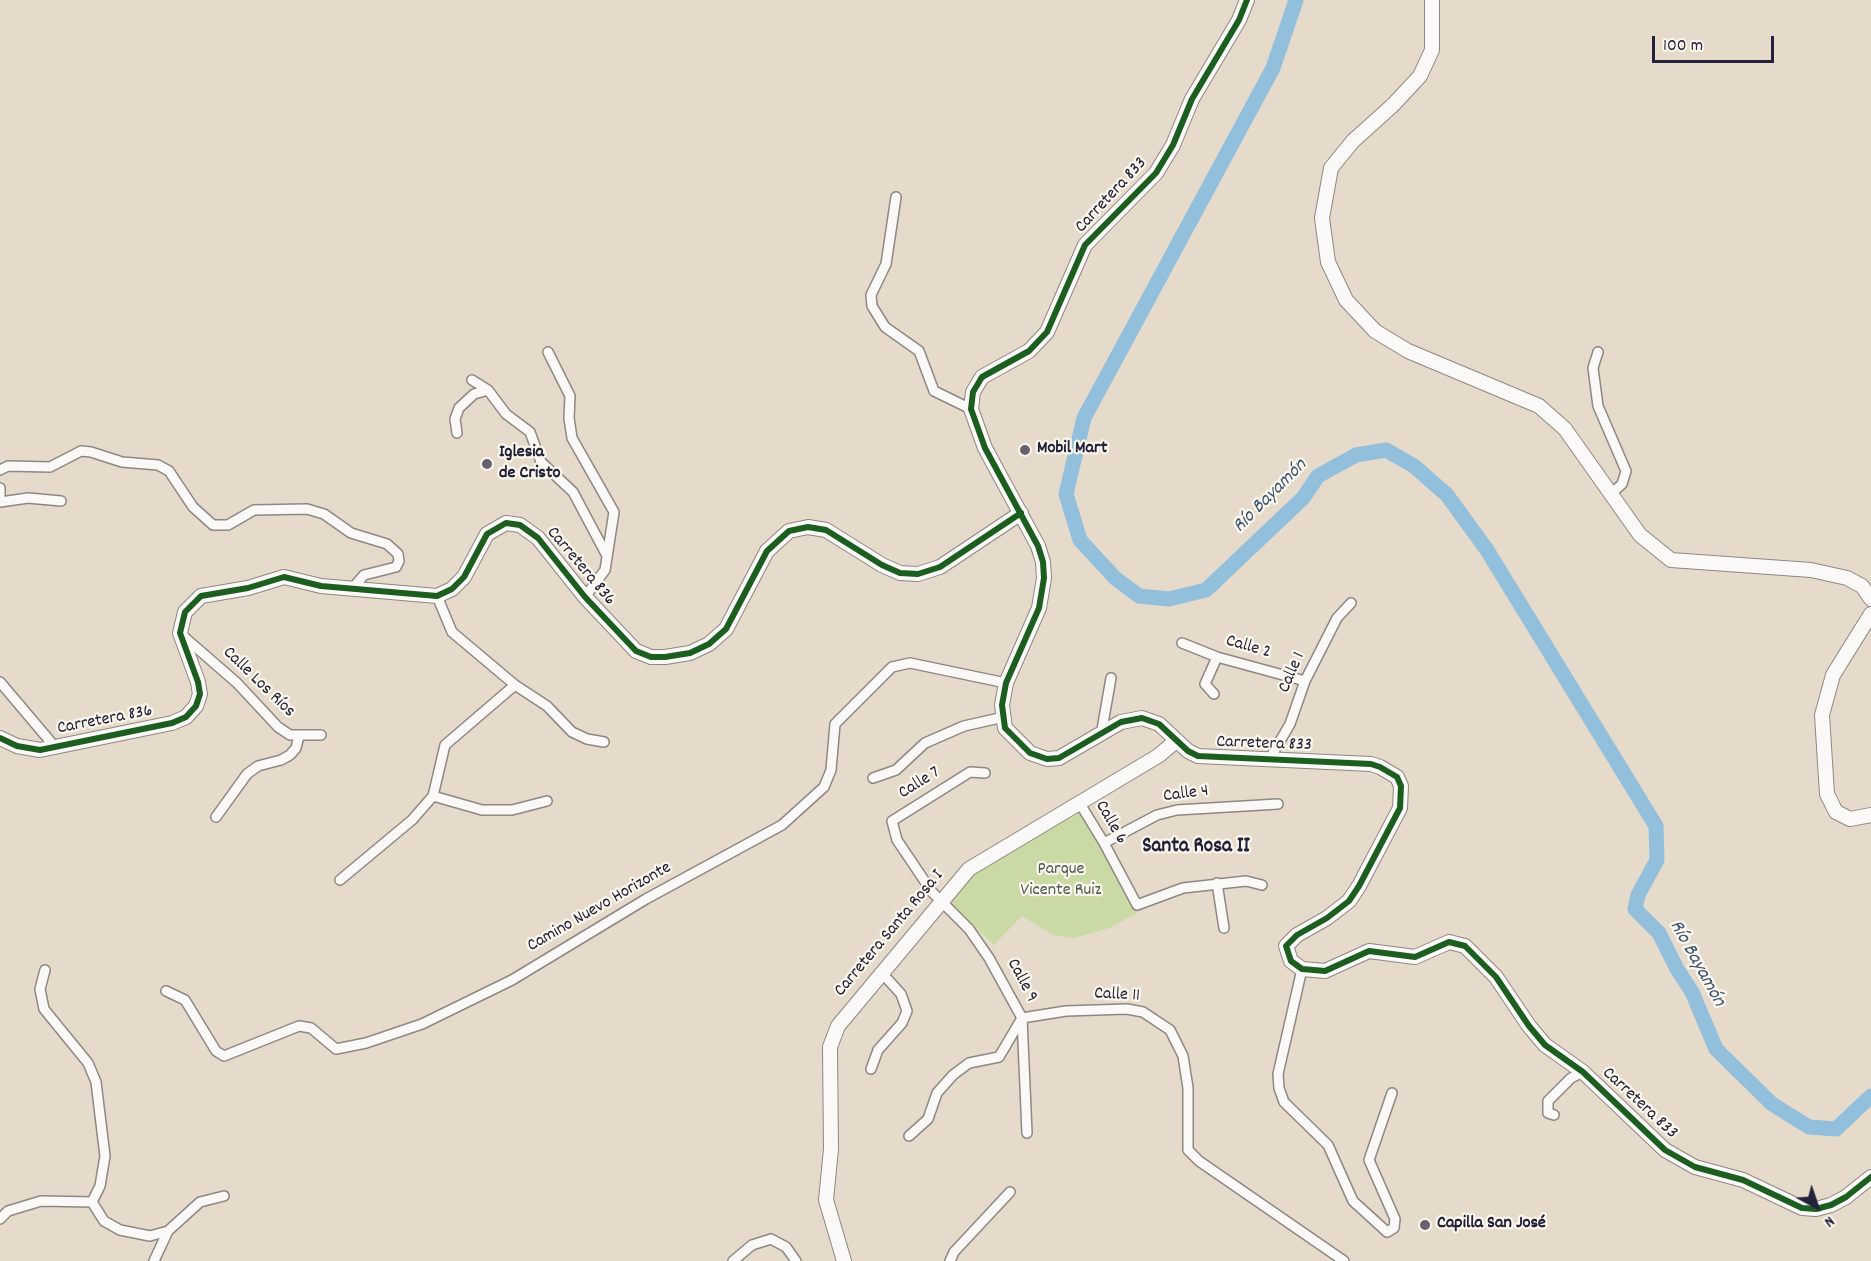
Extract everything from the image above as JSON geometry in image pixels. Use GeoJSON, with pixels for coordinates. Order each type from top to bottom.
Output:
{"type":"FeatureCollection","features":[{"type":"Feature","properties":{"kind":"street","name":"Carretera 833"},"geometry":{"type":"LineString","coordinates":[[971,409],[973,392],[982,377],[1029,351],[1047,332],[1085,245],[1156,173],[1173,145],[1192,99],[1239,20],[1247,0]]}},
{"type":"Feature","properties":{"kind":"street"},"geometry":{"type":"LineString","coordinates":[[1432,0],[1432,50],[1420,75],[1393,105],[1353,141],[1331,168],[1322,218],[1328,262],[1346,300],[1375,332],[1408,351],[1539,406],[1565,429],[1640,535],[1671,560],[1811,570],[1847,578],[1862,586],[1871,599]]}},
{"type":"Feature","properties":{"kind":"street"},"geometry":{"type":"LineString","coordinates":[[873,778],[896,770],[926,743],[964,726],[1004,717],[1002,705],[1006,683],[1039,608],[1044,578],[1043,562],[1032,535],[986,448],[971,409],[934,392],[919,351],[885,327],[872,306],[871,295],[886,264],[896,197]]}},
{"type":"Feature","properties":{"kind":"street"},"geometry":{"type":"LineString","coordinates":[[548,352],[570,396],[568,418],[572,438],[614,512],[605,570],[585,597]]}},
{"type":"Feature","properties":{"kind":"street"},"geometry":{"type":"LineString","coordinates":[[1598,352],[1593,368],[1598,406],[1626,471],[1622,484],[1612,493]]}},
{"type":"Feature","properties":{"kind":"street"},"geometry":{"type":"LineString","coordinates":[[472,380],[488,390],[506,414],[530,432],[541,462],[573,492],[606,554]]}},
{"type":"Feature","properties":{"kind":"street"},"geometry":{"type":"LineString","coordinates":[[457,433],[455,419],[459,408],[474,394],[488,390]]}},
{"type":"Feature","properties":{"kind":"street"},"geometry":{"type":"LineString","coordinates":[[0,470],[8,466],[51,466],[81,452],[91,452],[122,462],[158,465],[169,471],[194,507],[213,525],[228,525],[254,510],[307,509],[324,514],[351,533],[387,544],[398,555],[399,561],[396,567],[364,575],[352,589]]}},
{"type":"Feature","properties":{"kind":"street"},"geometry":{"type":"LineString","coordinates":[[0,488],[0,502],[28,498],[61,501]]}},
{"type":"Feature","properties":{"kind":"street"},"geometry":{"type":"LineString","coordinates":[[998,529],[1011,494]]}},
{"type":"Feature","properties":{"kind":"street","name":"Carretera 836"},"geometry":{"type":"LineString","coordinates":[[437,596],[452,589],[464,577],[487,534],[494,527],[513,522],[538,538],[585,597],[636,651],[651,657],[679,656],[709,644],[726,628],[767,551],[789,531],[808,526],[826,530],[882,565],[900,573],[918,574],[940,567],[1021,513]]}},
{"type":"Feature","properties":{"kind":"street"},"geometry":{"type":"LineString","coordinates":[[998,529],[1015,527],[1032,535]]}},
{"type":"Feature","properties":{"kind":"street"},"geometry":{"type":"LineString","coordinates":[[180,633],[185,612],[201,596],[248,588],[284,577],[321,586],[437,596],[452,632],[516,685],[547,706],[572,732],[604,742]]}},
{"type":"Feature","properties":{"kind":"street","name":"Calle 1"},"geometry":{"type":"LineString","coordinates":[[1269,760],[1290,724],[1305,681],[1337,618],[1351,603]]}},
{"type":"Feature","properties":{"kind":"street"},"geometry":{"type":"LineString","coordinates":[[1871,614],[1833,675],[1822,715],[1827,794],[1836,812],[1850,819],[1871,815]]}},
{"type":"Feature","properties":{"kind":"street","name":"Carretera 836"},"geometry":{"type":"LineString","coordinates":[[0,738],[26,748],[40,750],[158,726],[186,717],[196,706],[200,694],[198,682],[180,633]]}},
{"type":"Feature","properties":{"kind":"street","name":"Calle Los Ríos"},"geometry":{"type":"LineString","coordinates":[[180,633],[237,683],[278,727],[290,735],[321,735]]}},
{"type":"Feature","properties":{"kind":"street","name":"Calle 2"},"geometry":{"type":"LineString","coordinates":[[1182,643],[1217,657],[1305,681]]}},
{"type":"Feature","properties":{"kind":"street"},"geometry":{"type":"LineString","coordinates":[[1214,694],[1204,684],[1217,657]]}},
{"type":"Feature","properties":{"kind":"street","name":"Camino Nuevo Horizonte"},"geometry":{"type":"LineString","coordinates":[[166,992],[185,1000],[216,1051],[224,1056],[300,1026],[311,1028],[336,1049],[366,1043],[422,1024],[512,980],[646,899],[782,825],[824,787],[831,770],[834,724],[892,667],[910,663],[1006,683]]}},
{"type":"Feature","properties":{"kind":"street"},"geometry":{"type":"LineString","coordinates":[[1101,735],[1111,678]]}},
{"type":"Feature","properties":{"kind":"street"},"geometry":{"type":"LineString","coordinates":[[0,682],[55,747]]}},
{"type":"Feature","properties":{"kind":"street"},"geometry":{"type":"LineString","coordinates":[[340,880],[412,820],[433,796],[445,744],[516,685]]}},
{"type":"Feature","properties":{"kind":"street","name":"Carretera 833"},"geometry":{"type":"LineString","coordinates":[[1004,717],[1005,728],[1030,753],[1047,759],[1059,758],[1122,722],[1142,718],[1159,724],[1188,751],[1210,758],[1371,764],[1391,772],[1401,786],[1400,808],[1359,886],[1349,901],[1327,918],[1297,935],[1286,946],[1291,961],[1302,969],[1325,971],[1369,951],[1415,957],[1449,942],[1465,946],[1496,977],[1545,1046],[1583,1072],[1665,1150],[1695,1167],[1743,1180],[1802,1208],[1816,1209],[1831,1205],[1846,1197],[1871,1176]]}},
{"type":"Feature","properties":{"kind":"street"},"geometry":{"type":"LineString","coordinates":[[216,817],[247,774],[258,766],[281,760],[290,755],[296,748],[299,736]]}},
{"type":"Feature","properties":{"kind":"street","name":"Carretera Santa Rosa I"},"geometry":{"type":"LineString","coordinates":[[844,1261],[826,1200],[831,1149],[830,1047],[838,1026],[940,900],[979,861],[1158,756],[1176,741]]}},
{"type":"Feature","properties":{"kind":"street","name":"Calle 7"},"geometry":{"type":"LineString","coordinates":[[940,900],[897,840],[892,821],[970,772],[985,773]]}},
{"type":"Feature","properties":{"kind":"street"},"geometry":{"type":"LineString","coordinates":[[433,796],[482,810],[512,810],[547,801]]}},
{"type":"Feature","properties":{"kind":"street","name":"Calle 6"},"geometry":{"type":"LineString","coordinates":[[1079,802],[1137,905],[1183,888],[1246,881],[1262,885]]}},
{"type":"Feature","properties":{"kind":"street","name":"Calle 4"},"geometry":{"type":"LineString","coordinates":[[1104,843],[1157,815],[1177,810],[1278,804]]}},
{"type":"Feature","properties":{"kind":"street"},"geometry":{"type":"LineString","coordinates":[[1217,883],[1224,928]]}},
{"type":"Feature","properties":{"kind":"street","name":"Calle 9"},"geometry":{"type":"LineString","coordinates":[[940,900],[969,929],[989,958],[1022,1018],[1027,1133]]}},
{"type":"Feature","properties":{"kind":"street"},"geometry":{"type":"LineString","coordinates":[[1302,969],[1278,1074],[1279,1088],[1284,1102],[1328,1145],[1353,1201],[1387,1232],[1394,1228],[1395,1219],[1369,1160],[1392,1093]]}},
{"type":"Feature","properties":{"kind":"street"},"geometry":{"type":"LineString","coordinates":[[45,970],[40,989],[44,1009],[88,1063],[96,1082],[105,1156],[100,1186],[92,1202]]}},
{"type":"Feature","properties":{"kind":"street"},"geometry":{"type":"LineString","coordinates":[[871,1069],[878,1050],[902,1023],[907,1011],[901,994],[881,972]]}},
{"type":"Feature","properties":{"kind":"street","name":"Calle 11"},"geometry":{"type":"LineString","coordinates":[[1022,1018],[1066,1011],[1127,1009],[1143,1012],[1159,1020],[1170,1030],[1183,1056],[1188,1088],[1188,1150],[1199,1161],[1344,1261]]}},
{"type":"Feature","properties":{"kind":"street"},"geometry":{"type":"LineString","coordinates":[[909,1136],[928,1119],[937,1093],[953,1075],[969,1063],[999,1057],[1022,1018]]}},
{"type":"Feature","properties":{"kind":"street"},"geometry":{"type":"LineString","coordinates":[[1554,1115],[1548,1113],[1548,1101],[1571,1078],[1583,1072]]}},
{"type":"Feature","properties":{"kind":"street"},"geometry":{"type":"LineString","coordinates":[[950,1261],[954,1252],[1010,1192]]}},
{"type":"Feature","properties":{"kind":"street"},"geometry":{"type":"LineString","coordinates":[[154,1261],[168,1231],[200,1202],[224,1196]]}},
{"type":"Feature","properties":{"kind":"street"},"geometry":{"type":"LineString","coordinates":[[0,1219],[8,1211],[41,1201],[92,1202]]}},
{"type":"Feature","properties":{"kind":"street"},"geometry":{"type":"LineString","coordinates":[[92,1202],[105,1221],[120,1230],[150,1236],[168,1231]]}},
{"type":"Feature","properties":{"kind":"street"},"geometry":{"type":"LineString","coordinates":[[734,1261],[752,1245],[771,1239],[786,1247],[796,1261]]}},
{"type":"Feature","properties":{"kind":"green space","name":"Parque Vicente Ruiz"},"geometry":{"type":"Polygon","coordinates":[[[1080,810],[1137,913],[1109,928],[1074,938],[1053,935],[1022,916],[994,945],[949,901],[970,876],[1080,810]]]}},
{"type":"Feature","properties":{"kind":"waterway","name":"Río Bayamón"},"geometry":{"type":"LineString","coordinates":[[1296,0],[1273,68],[1084,418],[1066,494],[1080,540],[1115,578],[1139,596],[1169,599],[1206,590],[1303,498],[1318,476],[1356,455],[1386,450],[1414,466],[1447,495],[1487,550],[1656,826],[1657,860],[1638,895],[1635,909],[1659,933],[1677,969],[1692,992],[1716,1049],[1772,1104],[1809,1127],[1836,1129],[1871,1096]]}},
{"type":"Feature","properties":{"kind":"cycle path"},"geometry":{"type":"LineString","coordinates":[[1247,0],[1239,20],[1192,99],[1173,145],[1156,173],[1085,245],[1047,332],[1029,351],[982,377],[973,392],[971,409],[985,448],[1038,546],[1043,562],[1044,578],[1039,608],[1006,683],[1002,705],[1005,728],[1030,753],[1047,759],[1059,758],[1121,722],[1142,718],[1159,724],[1188,751],[1198,756],[1371,764],[1380,767],[1397,777],[1401,786],[1400,808],[1349,901],[1327,918],[1297,935],[1286,946],[1291,961],[1302,969],[1325,971],[1369,951],[1415,957],[1449,942],[1465,946],[1496,977],[1529,1026],[1545,1045],[1583,1072],[1665,1150],[1695,1167],[1743,1180],[1802,1208],[1816,1209],[1831,1205],[1846,1197],[1871,1177]]}},
{"type":"Feature","properties":{"kind":"cycle path"},"geometry":{"type":"LineString","coordinates":[[0,738],[17,746],[40,750],[172,723],[186,717],[196,706],[200,694],[198,682],[180,633],[185,612],[201,596],[248,588],[284,577],[321,586],[437,596],[452,589],[464,577],[487,534],[506,523],[520,525],[538,538],[585,597],[636,651],[651,657],[665,657],[690,653],[709,644],[726,629],[767,551],[789,531],[808,527],[826,530],[882,565],[900,573],[918,574],[940,567],[1021,513]]}},
{"type":"Feature","properties":{"kind":"place","name":"Mobil Mart"},"geometry":{"type":"Point","coordinates":[1025,450]}},
{"type":"Feature","properties":{"kind":"place","name":"Iglesia de Cristo"},"geometry":{"type":"Point","coordinates":[487,464]}},
{"type":"Feature","properties":{"kind":"place","name":"Capilla San José"},"geometry":{"type":"Point","coordinates":[1425,1225]}},
{"type":"Feature","properties":{"kind":"district","name":"Santa Rosa II"},"geometry":{"type":"Point","coordinates":[1196,848]}}]}
